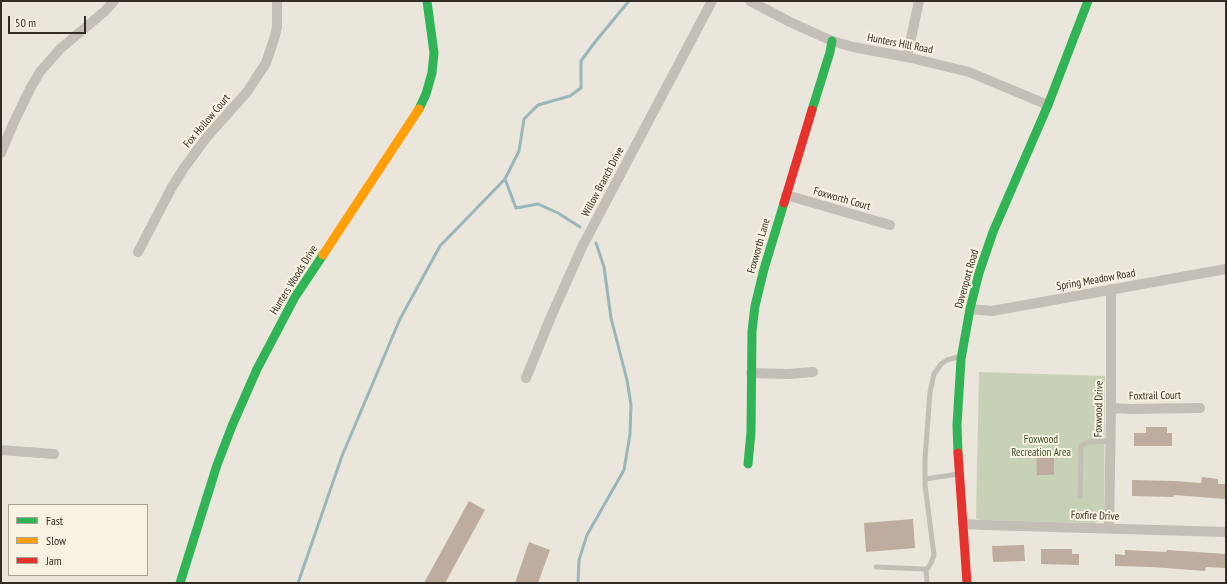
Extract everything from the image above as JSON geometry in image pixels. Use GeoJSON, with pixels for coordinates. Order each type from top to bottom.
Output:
{"type":"FeatureCollection","features":[{"type":"Feature","properties":{"kind":"street"},"geometry":{"type":"LineString","coordinates":[[1,153],[13,124],[40,72],[60,49],[114,1]]}},
{"type":"Feature","properties":{"kind":"street","name":"Fox Hollow Court"},"geometry":{"type":"LineString","coordinates":[[138,252],[172,187],[184,168],[206,138],[247,92],[266,63],[273,46],[276,31],[276,1]]}},
{"type":"Feature","properties":{"kind":"street","name":"Hunters Woods Drive"},"geometry":{"type":"LineString","coordinates":[[180,583],[217,465],[257,368],[295,298],[419,109],[426,94],[432,73],[434,53],[430,18],[426,1]]}},
{"type":"Feature","properties":{"kind":"street","name":"Willow Branch Drive"},"geometry":{"type":"LineString","coordinates":[[526,378],[582,247],[712,1]]}},
{"type":"Feature","properties":{"kind":"street","name":"Hunters Hill Road"},"geometry":{"type":"LineString","coordinates":[[750,1],[790,22],[832,41],[853,47],[907,57],[969,72],[1048,105]]}},
{"type":"Feature","properties":{"kind":"street"},"geometry":{"type":"LineString","coordinates":[[907,57],[919,1]]}},
{"type":"Feature","properties":{"kind":"street","name":"Davenport Road"},"geometry":{"type":"LineString","coordinates":[[967,583],[962,524],[957,425],[962,356],[970,310],[993,232],[1048,105],[1088,1]]}},
{"type":"Feature","properties":{"kind":"street","name":"Foxworth Lane"},"geometry":{"type":"LineString","coordinates":[[748,464],[751,432],[752,331],[755,306],[764,269],[830,52],[832,41]]}},
{"type":"Feature","properties":{"kind":"street","name":"Foxworth Court"},"geometry":{"type":"LineString","coordinates":[[786,195],[890,226]]}},
{"type":"Feature","properties":{"kind":"street","name":"Spring Meadow Road"},"geometry":{"type":"LineString","coordinates":[[970,310],[992,311],[1226,269]]}},
{"type":"Feature","properties":{"kind":"street","name":"Foxwood Drive"},"geometry":{"type":"LineString","coordinates":[[1109,529],[1111,289]]}},
{"type":"Feature","properties":{"kind":"street"},"geometry":{"type":"LineString","coordinates":[[751,372],[788,374],[813,372]]}},
{"type":"Feature","properties":{"kind":"street","name":"Foxtrail Court"},"geometry":{"type":"LineString","coordinates":[[1111,408],[1200,408]]}},
{"type":"Feature","properties":{"kind":"street"},"geometry":{"type":"LineString","coordinates":[[1,450],[54,454]]}},
{"type":"Feature","properties":{"kind":"street","name":"Foxfire Drive"},"geometry":{"type":"LineString","coordinates":[[962,524],[1226,532]]}},
{"type":"Feature","properties":{"kind":"lane"},"geometry":{"type":"LineString","coordinates":[[927,583],[926,569],[931,563],[934,555],[925,479],[930,392],[934,374],[941,364],[947,360],[962,356]]}},
{"type":"Feature","properties":{"kind":"lane"},"geometry":{"type":"LineString","coordinates":[[1080,498],[1081,446],[1088,442],[1110,441]]}},
{"type":"Feature","properties":{"kind":"lane"},"geometry":{"type":"LineString","coordinates":[[925,479],[959,474]]}},
{"type":"Feature","properties":{"kind":"lane"},"geometry":{"type":"LineString","coordinates":[[876,568],[926,569]]}},
{"type":"Feature","properties":{"kind":"green space","name":"Foxwood Recreation Area"},"geometry":{"type":"Polygon","coordinates":[[[979,372],[1105,376],[1104,516],[1095,523],[981,520],[976,518],[979,372]]]}},
{"type":"Feature","properties":{"kind":"building"},"geometry":{"type":"Polygon","coordinates":[[[1146,427],[1167,427],[1167,433],[1172,433],[1172,446],[1134,446],[1134,433],[1146,433],[1146,427]]]}},
{"type":"Feature","properties":{"kind":"building"},"geometry":{"type":"Polygon","coordinates":[[[1036,453],[1054,453],[1054,475],[1037,475],[1036,453]]]}},
{"type":"Feature","properties":{"kind":"building"},"geometry":{"type":"Polygon","coordinates":[[[1202,477],[1218,479],[1218,484],[1226,484],[1225,499],[1174,495],[1173,497],[1132,496],[1132,480],[1201,483],[1202,477]]]}},
{"type":"Feature","properties":{"kind":"building"},"geometry":{"type":"Polygon","coordinates":[[[469,501],[485,510],[445,583],[424,583],[469,501]]]}},
{"type":"Feature","properties":{"kind":"building"},"geometry":{"type":"Polygon","coordinates":[[[913,519],[915,548],[866,552],[864,523],[913,519]]]}},
{"type":"Feature","properties":{"kind":"building"},"geometry":{"type":"Polygon","coordinates":[[[529,542],[550,550],[538,583],[515,583],[529,542]]]}},
{"type":"Feature","properties":{"kind":"building"},"geometry":{"type":"Polygon","coordinates":[[[1024,545],[1025,561],[993,562],[992,546],[1024,545]]]}},
{"type":"Feature","properties":{"kind":"building"},"geometry":{"type":"Polygon","coordinates":[[[1041,549],[1072,549],[1072,554],[1079,554],[1079,565],[1041,564],[1041,549]]]}},
{"type":"Feature","properties":{"kind":"building"},"geometry":{"type":"Polygon","coordinates":[[[1125,550],[1166,552],[1167,550],[1226,554],[1226,568],[1206,567],[1205,571],[1115,566],[1115,554],[1125,555],[1125,550]]]}},
{"type":"Feature","properties":{"kind":"waterway"},"geometry":{"type":"LineString","coordinates":[[298,583],[342,456],[400,319],[440,246],[505,179],[519,151],[524,119],[538,105],[570,96],[581,88],[581,61],[629,1]]}},
{"type":"Feature","properties":{"kind":"waterway"},"geometry":{"type":"LineString","coordinates":[[505,179],[516,208],[538,204],[558,213],[580,227]]}},
{"type":"Feature","properties":{"kind":"waterway"},"geometry":{"type":"LineString","coordinates":[[578,583],[579,560],[587,535],[624,470],[630,434],[631,405],[627,380],[611,318],[604,267],[596,243]]}},
{"type":"Feature","properties":{"kind":"traffic: fast"},"geometry":{"type":"LineString","coordinates":[[419,109],[426,94],[432,73],[434,53],[427,1]]}},
{"type":"Feature","properties":{"kind":"traffic: fast"},"geometry":{"type":"LineString","coordinates":[[958,453],[957,425],[961,359],[970,309],[979,273],[993,232],[1048,105],[1088,1]]}},
{"type":"Feature","properties":{"kind":"traffic: fast"},"geometry":{"type":"LineString","coordinates":[[812,110],[832,41]]}},
{"type":"Feature","properties":{"kind":"traffic: fast"},"geometry":{"type":"LineString","coordinates":[[748,464],[751,432],[752,331],[755,306],[764,269],[784,203]]}},
{"type":"Feature","properties":{"kind":"traffic: fast"},"geometry":{"type":"LineString","coordinates":[[180,583],[217,465],[232,426],[257,369],[295,297],[323,255]]}},
{"type":"Feature","properties":{"kind":"traffic: slow"},"geometry":{"type":"LineString","coordinates":[[323,255],[419,109]]}},
{"type":"Feature","properties":{"kind":"traffic: jam"},"geometry":{"type":"LineString","coordinates":[[784,203],[812,110]]}},
{"type":"Feature","properties":{"kind":"traffic: jam"},"geometry":{"type":"LineString","coordinates":[[958,453],[967,583]]}}]}
